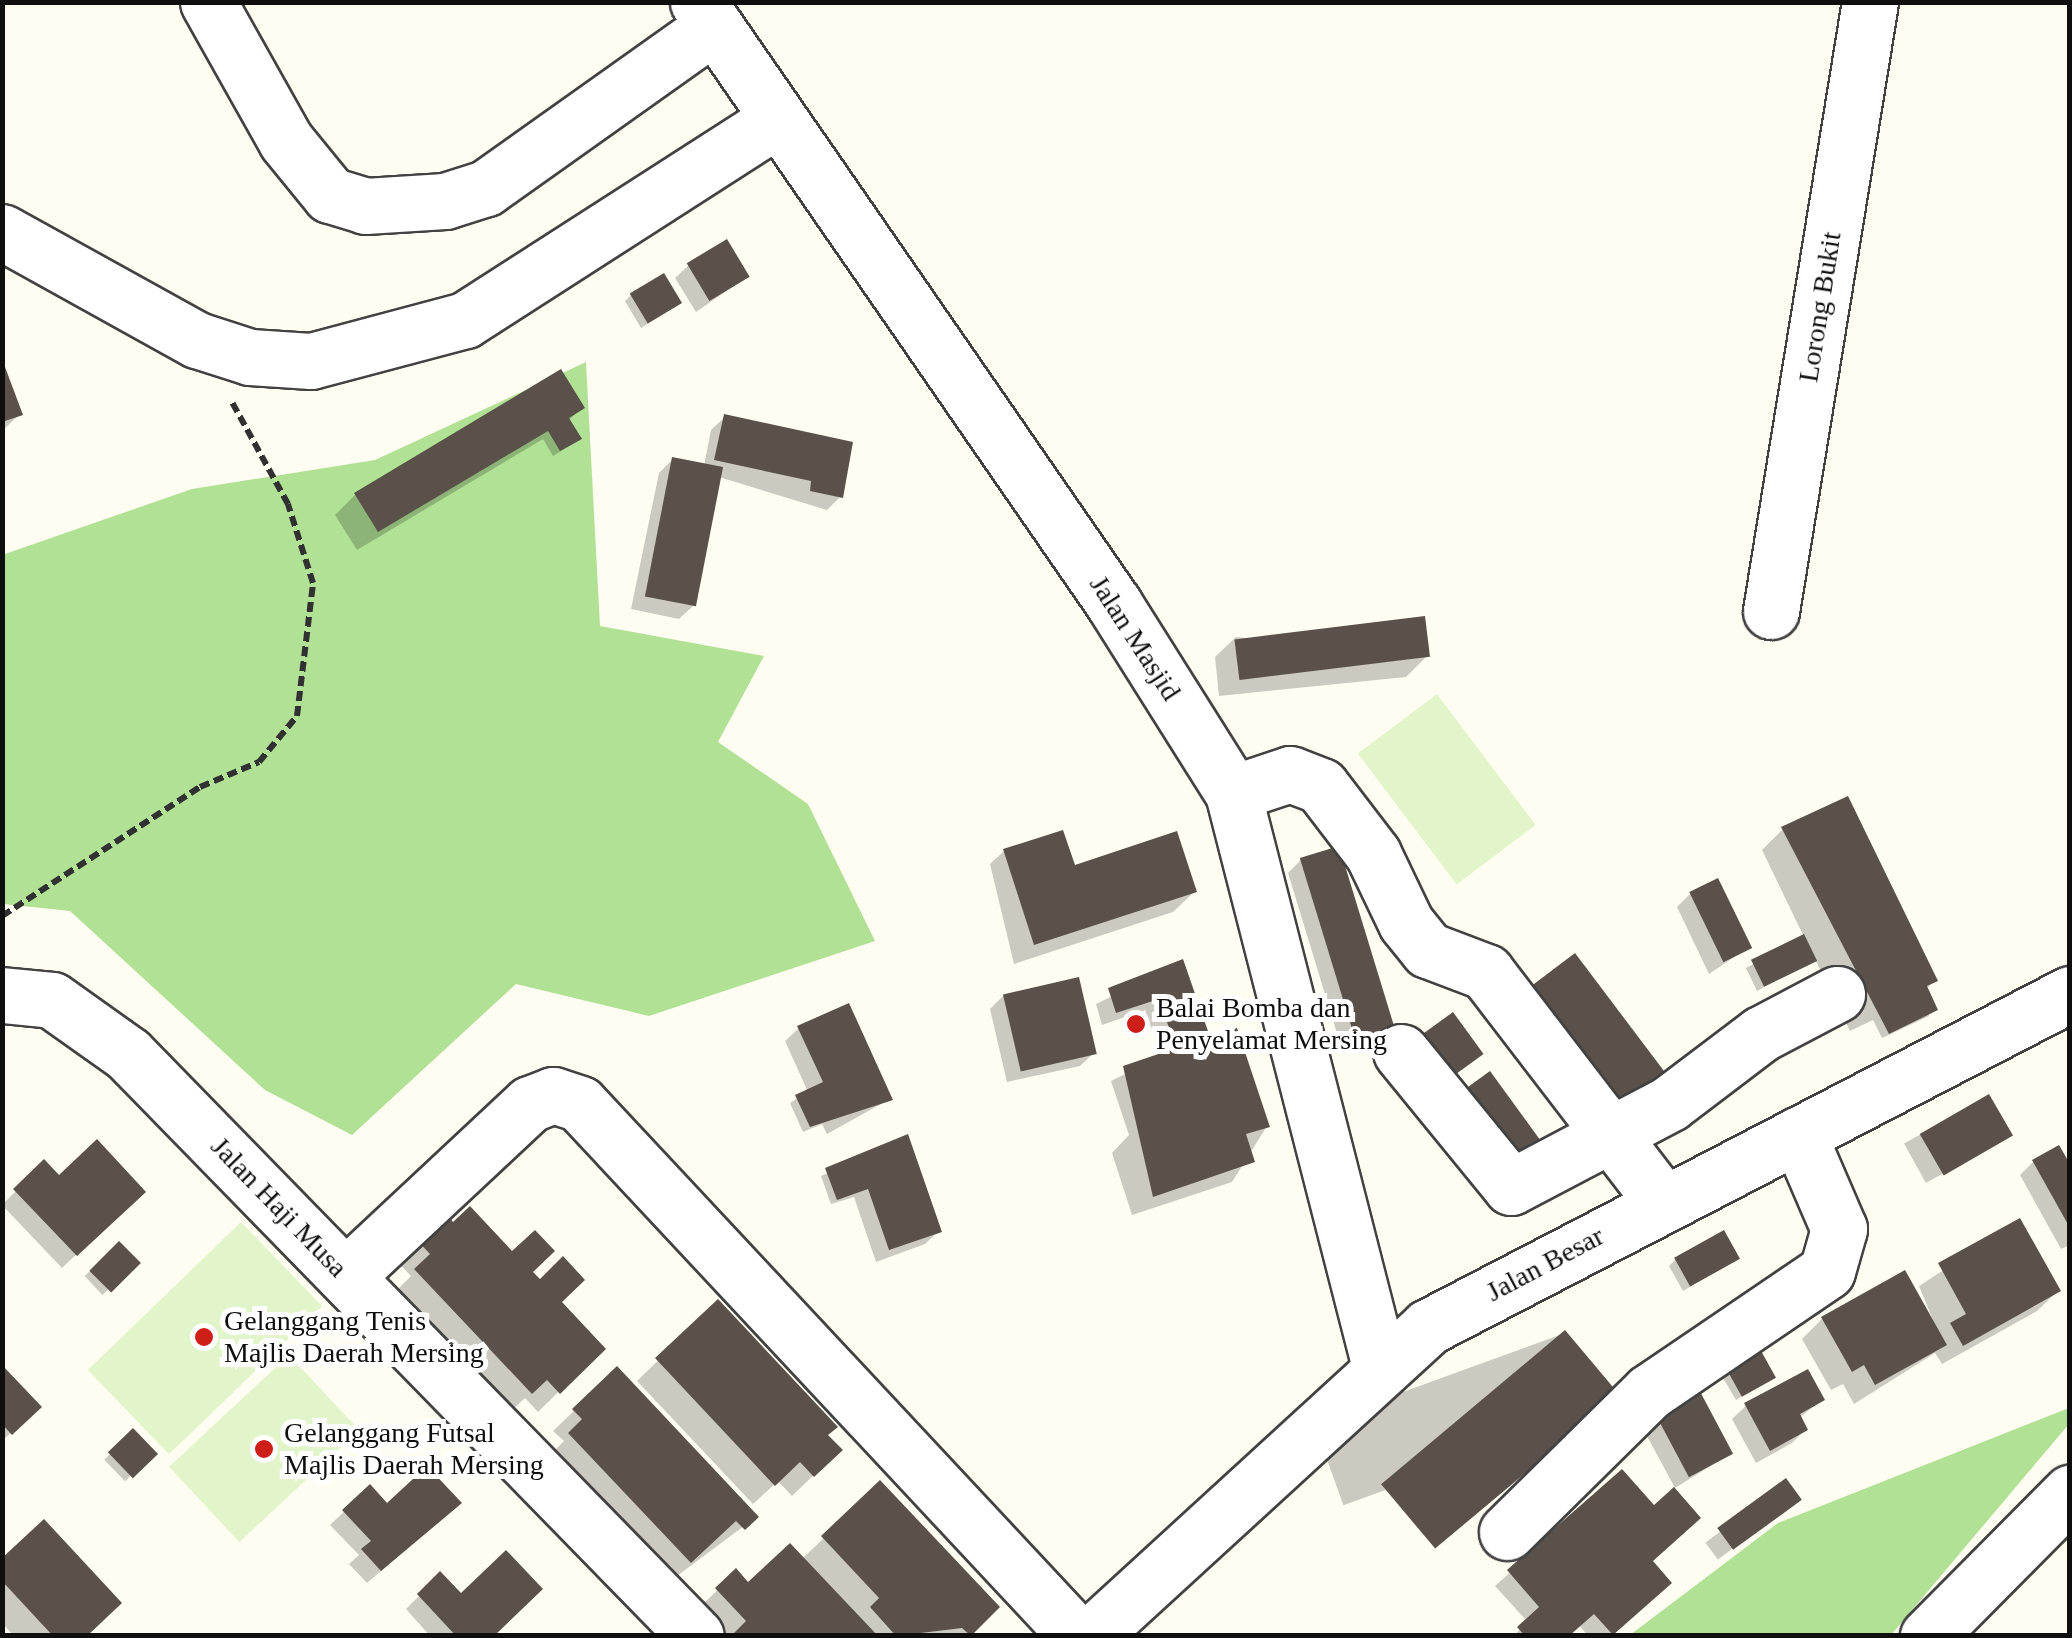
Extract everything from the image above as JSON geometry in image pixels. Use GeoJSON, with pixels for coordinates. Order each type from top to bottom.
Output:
{"type":"FeatureCollection","features":[{"type":"Feature","properties":{"kind":"street"},"geometry":{"type":"LineString","coordinates":[[208,2],[286,141],[330,194],[365,206],[445,202],[499,181],[706,14]]}},
{"type":"Feature","properties":{"kind":"street","name":"Lorong Bukit"},"geometry":{"type":"LineString","coordinates":[[1771,611],[1870,2]]}},
{"type":"Feature","properties":{"kind":"street","name":"Jalan Masjid"},"geometry":{"type":"LineString","coordinates":[[706,14],[1114,604],[1232,792],[1379,1363]]}},
{"type":"Feature","properties":{"kind":"street"},"geometry":{"type":"LineString","coordinates":[[2,232],[198,340],[250,358],[310,361],[464,320],[778,120]]}},
{"type":"Feature","properties":{"kind":"street"},"geometry":{"type":"LineString","coordinates":[[1232,792],[1290,774],[1322,786],[1373,854],[1406,923],[1428,950],[1486,972],[1663,1203]]}},
{"type":"Feature","properties":{"kind":"street"},"geometry":{"type":"LineString","coordinates":[[1401,1052],[1496,1179],[1511,1187],[1610,1137],[1837,994]]}},
{"type":"Feature","properties":{"kind":"street","name":"Jalan Besar"},"geometry":{"type":"LineString","coordinates":[[1090,1636],[1379,1363],[1486,1294],[2070,994]]}},
{"type":"Feature","properties":{"kind":"street","name":"Jalan Haji Musa"},"geometry":{"type":"LineString","coordinates":[[2,995],[52,1000],[128,1054],[696,1636]]}},
{"type":"Feature","properties":{"kind":"street"},"geometry":{"type":"LineString","coordinates":[[346,1276],[530,1104],[552,1096],[580,1104],[1077,1636]]}},
{"type":"Feature","properties":{"kind":"street"},"geometry":{"type":"LineString","coordinates":[[1507,1532],[1650,1392],[1826,1271],[1839,1229],[1798,1134]]}},
{"type":"Feature","properties":{"kind":"street"},"geometry":{"type":"LineString","coordinates":[[1928,1636],[2070,1493]]}},
{"type":"Feature","properties":{"kind":"path"},"geometry":{"type":"LineString","coordinates":[[2,916],[200,787],[259,762],[298,716],[313,583],[288,504],[198,340]]}},
{"type":"Feature","properties":{"kind":"green space"},"geometry":{"type":"Polygon","coordinates":[[[586,362],[600,626],[764,656],[718,742],[808,804],[875,941],[649,1016],[516,984],[352,1135],[265,1090],[70,911],[3,904],[2,555],[192,489],[375,460],[586,362]]]}},
{"type":"Feature","properties":{"kind":"green space"},"geometry":{"type":"Polygon","coordinates":[[[1437,694],[1536,825],[1457,885],[1358,754],[1437,694]]]}},
{"type":"Feature","properties":{"kind":"green space","name":"Gelanggang Tenis Majlis Daerah Mersing"},"geometry":{"type":"Polygon","coordinates":[[[241,1222],[322,1306],[169,1454],[88,1370],[241,1222]]]}},
{"type":"Feature","properties":{"kind":"green space","name":"Gelanggang Futsal Majlis Daerah Mersing"},"geometry":{"type":"Polygon","coordinates":[[[289,1355],[359,1430],[239,1542],[169,1467],[289,1355]]]}},
{"type":"Feature","properties":{"kind":"green space"},"geometry":{"type":"Polygon","coordinates":[[[2069,1408],[2069,1424],[1891,1635],[1630,1635],[1778,1523],[2069,1408]]]}},
{"type":"Feature","properties":{"kind":"building"},"geometry":{"type":"Polygon","coordinates":[[[727,239],[750,277],[709,301],[687,263],[727,239]]]}},
{"type":"Feature","properties":{"kind":"building"},"geometry":{"type":"Polygon","coordinates":[[[664,273],[682,303],[648,324],[630,294],[664,273]]]}},
{"type":"Feature","properties":{"kind":"building"},"geometry":{"type":"Polygon","coordinates":[[[2,359],[23,415],[2,422],[2,359]]]}},
{"type":"Feature","properties":{"kind":"building"},"geometry":{"type":"Polygon","coordinates":[[[561,369],[585,408],[569,418],[582,439],[560,451],[548,431],[378,532],[354,493],[561,369]]]}},
{"type":"Feature","properties":{"kind":"building"},"geometry":{"type":"Polygon","coordinates":[[[724,414],[853,442],[843,498],[810,491],[811,481],[714,460],[724,414]]]}},
{"type":"Feature","properties":{"kind":"building"},"geometry":{"type":"Polygon","coordinates":[[[672,457],[723,467],[696,606],[645,596],[672,457]]]}},
{"type":"Feature","properties":{"kind":"building"},"geometry":{"type":"Polygon","coordinates":[[[1425,616],[1430,657],[1239,680],[1234,639],[1425,616]]]}},
{"type":"Feature","properties":{"kind":"building"},"geometry":{"type":"Polygon","coordinates":[[[1848,796],[1938,981],[1927,986],[1938,1010],[1889,1034],[1781,827],[1848,796]]]}},
{"type":"Feature","properties":{"kind":"building"},"geometry":{"type":"Polygon","coordinates":[[[1063,830],[1075,865],[1177,831],[1197,892],[1034,945],[1003,849],[1063,830]]]}},
{"type":"Feature","properties":{"kind":"building"},"geometry":{"type":"Polygon","coordinates":[[[1339,846],[1395,1030],[1356,1042],[1300,858],[1339,846]]]}},
{"type":"Feature","properties":{"kind":"building"},"geometry":{"type":"Polygon","coordinates":[[[1718,878],[1752,948],[1723,962],[1689,892],[1718,878]]]}},
{"type":"Feature","properties":{"kind":"building"},"geometry":{"type":"Polygon","coordinates":[[[1804,934],[1817,961],[1764,987],[1751,960],[1804,934]]]}},
{"type":"Feature","properties":{"kind":"building"},"geometry":{"type":"Polygon","coordinates":[[[1575,953],[1666,1074],[1620,1108],[1529,988],[1575,953]]]}},
{"type":"Feature","properties":{"kind":"building"},"geometry":{"type":"Polygon","coordinates":[[[1183,959],[1210,1037],[1237,1028],[1270,1127],[1246,1134],[1255,1162],[1153,1197],[1123,1066],[1176,1048],[1159,999],[1116,1013],[1108,988],[1183,959]]]}},
{"type":"Feature","properties":{"kind":"building"},"geometry":{"type":"Polygon","coordinates":[[[1079,977],[1097,1054],[1021,1072],[1003,995],[1079,977]]]}},
{"type":"Feature","properties":{"kind":"building"},"geometry":{"type":"Polygon","coordinates":[[[849,1003],[893,1100],[810,1127],[795,1095],[823,1082],[797,1026],[849,1003]]]}},
{"type":"Feature","properties":{"kind":"building"},"geometry":{"type":"Polygon","coordinates":[[[1453,1012],[1484,1054],[1437,1088],[1407,1046],[1453,1012]]]}},
{"type":"Feature","properties":{"kind":"building"},"geometry":{"type":"Polygon","coordinates":[[[1490,1071],[1547,1149],[1506,1179],[1449,1101],[1490,1071]]]}},
{"type":"Feature","properties":{"kind":"building"},"geometry":{"type":"Polygon","coordinates":[[[1989,1094],[2013,1136],[1944,1176],[1920,1134],[1989,1094]]]}},
{"type":"Feature","properties":{"kind":"building"},"geometry":{"type":"Polygon","coordinates":[[[908,1134],[942,1232],[889,1250],[868,1189],[837,1200],[825,1168],[908,1134]]]}},
{"type":"Feature","properties":{"kind":"building"},"geometry":{"type":"Polygon","coordinates":[[[97,1139],[146,1192],[77,1256],[13,1189],[44,1159],[59,1175],[97,1139]]]}},
{"type":"Feature","properties":{"kind":"building"},"geometry":{"type":"Polygon","coordinates":[[[2059,1145],[2070,1164],[2070,1228],[2032,1160],[2059,1145]]]}},
{"type":"Feature","properties":{"kind":"building"},"geometry":{"type":"Polygon","coordinates":[[[470,1206],[512,1251],[535,1230],[555,1251],[533,1272],[540,1279],[563,1256],[585,1280],[562,1302],[606,1349],[560,1394],[547,1380],[532,1394],[414,1269],[430,1254],[412,1235],[441,1208],[453,1222],[470,1206]]]}},
{"type":"Feature","properties":{"kind":"building"},"geometry":{"type":"Polygon","coordinates":[[[2020,1218],[2061,1291],[1963,1346],[1950,1323],[1966,1314],[1938,1263],[2020,1218]]]}},
{"type":"Feature","properties":{"kind":"building"},"geometry":{"type":"Polygon","coordinates":[[[1724,1230],[1740,1259],[1690,1286],[1674,1258],[1724,1230]]]}},
{"type":"Feature","properties":{"kind":"building"},"geometry":{"type":"Polygon","coordinates":[[[119,1241],[141,1263],[111,1293],[89,1271],[119,1241]]]}},
{"type":"Feature","properties":{"kind":"building"},"geometry":{"type":"Polygon","coordinates":[[[1905,1270],[1947,1345],[1875,1385],[1864,1365],[1852,1372],[1821,1317],[1905,1270]]]}},
{"type":"Feature","properties":{"kind":"building"},"geometry":{"type":"Polygon","coordinates":[[[718,1299],[838,1427],[828,1435],[843,1450],[814,1477],[800,1462],[775,1486],[655,1358],[718,1299]]]}},
{"type":"Feature","properties":{"kind":"building"},"geometry":{"type":"Polygon","coordinates":[[[1565,1330],[1619,1394],[1435,1549],[1381,1484],[1565,1330]]]}},
{"type":"Feature","properties":{"kind":"building"},"geometry":{"type":"Polygon","coordinates":[[[1760,1349],[1776,1378],[1742,1397],[1726,1368],[1760,1349]]]}},
{"type":"Feature","properties":{"kind":"building"},"geometry":{"type":"Polygon","coordinates":[[[2,1365],[42,1407],[12,1435],[2,1424],[2,1365]]]}},
{"type":"Feature","properties":{"kind":"building"},"geometry":{"type":"Polygon","coordinates":[[[617,1366],[759,1517],[745,1530],[736,1521],[691,1563],[568,1433],[582,1419],[572,1409],[617,1366]]]}},
{"type":"Feature","properties":{"kind":"building"},"geometry":{"type":"Polygon","coordinates":[[[1808,1369],[1825,1400],[1800,1414],[1808,1430],[1770,1451],[1744,1403],[1808,1369]]]}},
{"type":"Feature","properties":{"kind":"building"},"geometry":{"type":"Polygon","coordinates":[[[1696,1384],[1733,1454],[1689,1477],[1652,1407],[1696,1384]]]}},
{"type":"Feature","properties":{"kind":"building"},"geometry":{"type":"Polygon","coordinates":[[[133,1428],[158,1454],[133,1478],[108,1452],[133,1428]]]}},
{"type":"Feature","properties":{"kind":"building"},"geometry":{"type":"Polygon","coordinates":[[[427,1466],[462,1503],[381,1571],[361,1549],[371,1541],[342,1510],[370,1484],[387,1503],[427,1466]]]}},
{"type":"Feature","properties":{"kind":"building"},"geometry":{"type":"Polygon","coordinates":[[[1622,1469],[1654,1505],[1674,1487],[1701,1518],[1653,1561],[1672,1583],[1613,1635],[1594,1614],[1569,1636],[1525,1636],[1517,1627],[1539,1607],[1507,1570],[1622,1469]]]}},
{"type":"Feature","properties":{"kind":"building"},"geometry":{"type":"Polygon","coordinates":[[[1786,1478],[1802,1500],[1733,1550],[1717,1528],[1786,1478]]]}},
{"type":"Feature","properties":{"kind":"building"},"geometry":{"type":"Polygon","coordinates":[[[880,1480],[1000,1607],[971,1636],[962,1628],[896,1636],[870,1607],[879,1598],[821,1536],[880,1480]]]}},
{"type":"Feature","properties":{"kind":"building"},"geometry":{"type":"Polygon","coordinates":[[[44,1519],[122,1603],[87,1636],[53,1636],[2,1581],[2,1558],[44,1519]]]}},
{"type":"Feature","properties":{"kind":"building"},"geometry":{"type":"Polygon","coordinates":[[[790,1543],[878,1636],[731,1636],[746,1621],[715,1588],[736,1568],[748,1582],[790,1543]]]}},
{"type":"Feature","properties":{"kind":"building"},"geometry":{"type":"Polygon","coordinates":[[[506,1550],[543,1589],[494,1636],[456,1636],[417,1594],[440,1571],[461,1593],[506,1550]]]}},
{"type":"Feature","properties":{"kind":"place","name":"Balai Bomba dan Penyelamat Mersing"},"geometry":{"type":"Point","coordinates":[1136,1024]}},
{"type":"Feature","properties":{"kind":"place","name":"Gelanggang Tenis Majlis Daerah Mersing"},"geometry":{"type":"Point","coordinates":[204,1337]}},
{"type":"Feature","properties":{"kind":"place","name":"Gelanggang Futsal Majlis Daerah Mersing"},"geometry":{"type":"Point","coordinates":[264,1449]}}]}
